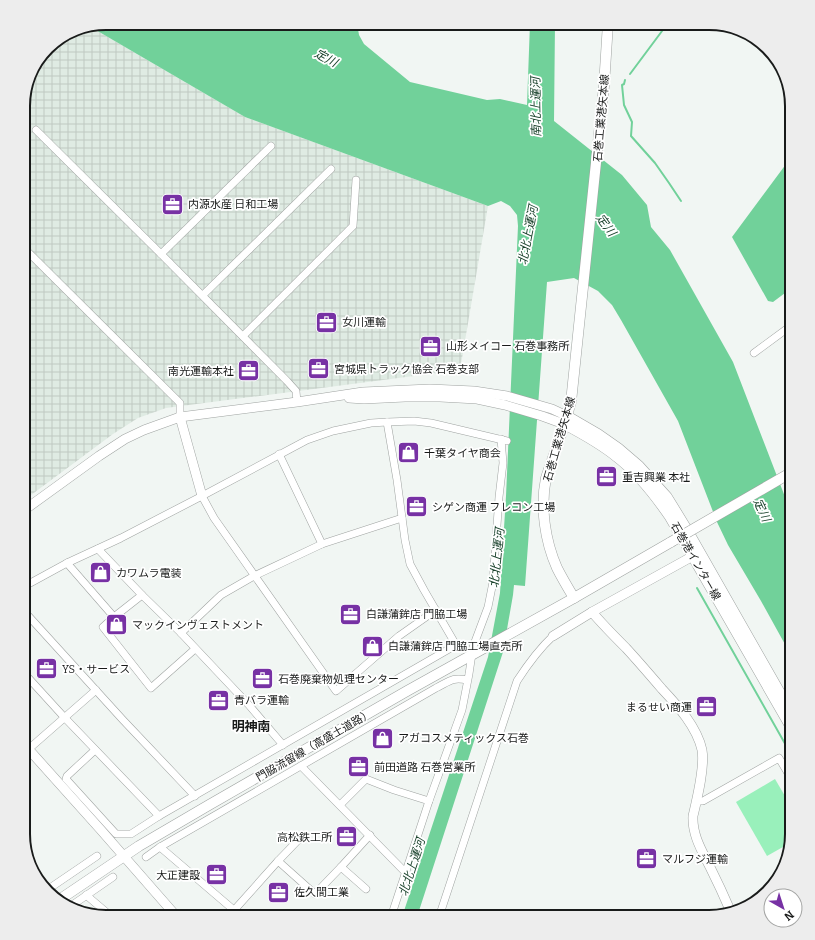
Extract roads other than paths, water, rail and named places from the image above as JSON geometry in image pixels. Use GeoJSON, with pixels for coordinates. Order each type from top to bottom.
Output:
{"type":"FeatureCollection","features":[{"type":"Feature","properties":{"kind":"main road","name":"石巻工業港矢本線"},"geometry":{"type":"LineString","coordinates":[[574,598],[559,573],[552,555],[545,527],[544,494],[546,478],[571,402],[599,140],[608,30]]}},
{"type":"Feature","properties":{"kind":"main road","name":"石巻港インター線"},"geometry":{"type":"LineString","coordinates":[[566,420],[617,457],[634,472],[660,502],[693,556],[785,718]]}},
{"type":"Feature","properties":{"kind":"main road","name":"石巻港インター線"},"geometry":{"type":"LineString","coordinates":[[566,420],[598,434],[618,448],[639,466],[667,497],[785,702]]}},
{"type":"Feature","properties":{"kind":"main road"},"geometry":{"type":"LineString","coordinates":[[574,598],[785,476]]}},
{"type":"Feature","properties":{"kind":"main road","name":"門脇流留線（高盛土道路）"},"geometry":{"type":"LineString","coordinates":[[64,897],[139,846],[202,809],[400,695],[574,598]]}},
{"type":"Feature","properties":{"kind":"street"},"geometry":{"type":"LineString","coordinates":[[36,130],[243,336],[296,391],[297,402]]}},
{"type":"Feature","properties":{"kind":"street"},"geometry":{"type":"LineString","coordinates":[[161,254],[271,146]]}},
{"type":"Feature","properties":{"kind":"street"},"geometry":{"type":"LineString","coordinates":[[203,296],[331,169]]}},
{"type":"Feature","properties":{"kind":"street"},"geometry":{"type":"LineString","coordinates":[[243,336],[353,226],[356,180]]}},
{"type":"Feature","properties":{"kind":"street"},"geometry":{"type":"LineString","coordinates":[[30,254],[180,403],[180,417],[202,496],[214,518],[336,691],[399,636],[436,610]]}},
{"type":"Feature","properties":{"kind":"street"},"geometry":{"type":"LineString","coordinates":[[754,353],[785,330]]}},
{"type":"Feature","properties":{"kind":"street"},"geometry":{"type":"LineString","coordinates":[[30,505],[125,439],[144,430],[180,417],[328,398],[363,392],[430,389],[474,391],[507,396],[543,411]]}},
{"type":"Feature","properties":{"kind":"street"},"geometry":{"type":"LineString","coordinates":[[328,398],[364,399],[440,397],[477,400],[543,411],[552,409],[566,420]]}},
{"type":"Feature","properties":{"kind":"street"},"geometry":{"type":"LineString","coordinates":[[30,583],[202,496],[279,454],[307,440],[333,431],[371,423],[414,421],[431,423],[504,440],[492,582],[488,607],[473,647],[462,710],[429,801],[394,910]]}},
{"type":"Feature","properties":{"kind":"street"},"geometry":{"type":"LineString","coordinates":[[95,750],[67,776],[66,779],[116,834],[131,834],[159,816],[456,645],[410,564],[387,422]]}},
{"type":"Feature","properties":{"kind":"street"},"geometry":{"type":"LineString","coordinates":[[279,454],[322,544]]}},
{"type":"Feature","properties":{"kind":"street"},"geometry":{"type":"LineString","coordinates":[[181,633],[221,595],[254,576],[322,544],[402,518]]}},
{"type":"Feature","properties":{"kind":"street"},"geometry":{"type":"LineString","coordinates":[[98,548],[248,704],[283,745]]}},
{"type":"Feature","properties":{"kind":"street"},"geometry":{"type":"LineString","coordinates":[[441,910],[517,680],[530,661],[542,646],[553,636],[592,612],[693,556]]}},
{"type":"Feature","properties":{"kind":"street"},"geometry":{"type":"LineString","coordinates":[[67,563],[114,617]]}},
{"type":"Feature","properties":{"kind":"street"},"geometry":{"type":"LineString","coordinates":[[142,595],[103,627],[150,688],[195,649]]}},
{"type":"Feature","properties":{"kind":"street"},"geometry":{"type":"LineString","coordinates":[[592,612],[670,698],[686,718],[695,733],[702,750],[703,763],[692,823],[694,833],[729,908]]}},
{"type":"Feature","properties":{"kind":"street"},"geometry":{"type":"LineString","coordinates":[[30,618],[195,796]]}},
{"type":"Feature","properties":{"kind":"street"},"geometry":{"type":"LineString","coordinates":[[146,857],[160,847],[441,685],[456,678],[467,680]]}},
{"type":"Feature","properties":{"kind":"street"},"geometry":{"type":"LineString","coordinates":[[30,680],[159,816]]}},
{"type":"Feature","properties":{"kind":"street"},"geometry":{"type":"LineString","coordinates":[[30,745],[96,690]]}},
{"type":"Feature","properties":{"kind":"street"},"geometry":{"type":"LineString","coordinates":[[30,754],[124,856],[171,910]]}},
{"type":"Feature","properties":{"kind":"street"},"geometry":{"type":"LineString","coordinates":[[696,801],[703,801],[779,758],[785,763]]}},
{"type":"Feature","properties":{"kind":"street"},"geometry":{"type":"LineString","coordinates":[[301,766],[406,873]]}},
{"type":"Feature","properties":{"kind":"street"},"geometry":{"type":"LineString","coordinates":[[340,805],[366,779],[429,801]]}},
{"type":"Feature","properties":{"kind":"street"},"geometry":{"type":"LineString","coordinates":[[160,847],[234,910],[303,835]]}},
{"type":"Feature","properties":{"kind":"street"},"geometry":{"type":"LineString","coordinates":[[278,861],[316,894],[370,835]]}},
{"type":"Feature","properties":{"kind":"street"},"geometry":{"type":"LineString","coordinates":[[51,887],[97,856]]}},
{"type":"Feature","properties":{"kind":"street"},"geometry":{"type":"LineString","coordinates":[[341,867],[366,889]]}},
{"type":"Feature","properties":{"kind":"street"},"geometry":{"type":"LineString","coordinates":[[75,903],[112,877]]}},
{"type":"Feature","properties":{"kind":"street"},"geometry":{"type":"LineString","coordinates":[[86,895],[104,910]]}},
{"type":"Feature","properties":{"kind":"water"},"geometry":{"type":"Polygon","coordinates":[[[97,30],[358,30],[364,44],[410,82],[487,100],[500,99],[527,105],[530,30],[555,30],[554,121],[622,175],[647,205],[651,227],[670,250],[733,362],[785,497],[785,644],[728,545],[717,522],[678,421],[612,305],[598,291],[574,278],[547,282],[525,586],[514,585],[503,652],[419,910],[404,910],[488,657],[500,593],[506,496],[518,226],[517,215],[510,206],[501,201],[488,206],[245,117],[97,30]]]}},
{"type":"Feature","properties":{"kind":"water"},"geometry":{"type":"Polygon","coordinates":[[[785,165],[785,293],[773,302],[768,301],[732,237],[785,165]]]}},
{"type":"Feature","properties":{"kind":"waterway"},"geometry":{"type":"LineString","coordinates":[[630,74],[663,30]]}},
{"type":"Feature","properties":{"kind":"waterway"},"geometry":{"type":"LineString","coordinates":[[625,80],[624,84],[622,85],[624,105],[632,122],[631,136],[655,163],[681,201]]}},
{"type":"Feature","properties":{"kind":"waterway"},"geometry":{"type":"LineString","coordinates":[[697,588],[785,744]]}},
{"type":"Feature","properties":{"kind":"place","name":"内源水産 日和工場"},"geometry":{"type":"Point","coordinates":[172,204]}},
{"type":"Feature","properties":{"kind":"place","name":"女川運輸"},"geometry":{"type":"Point","coordinates":[327,322]}},
{"type":"Feature","properties":{"kind":"place","name":"山形メイコー 石巻事務所"},"geometry":{"type":"Point","coordinates":[431,346]}},
{"type":"Feature","properties":{"kind":"place","name":"宮城県トラック協会 石巻支部"},"geometry":{"type":"Point","coordinates":[319,369]}},
{"type":"Feature","properties":{"kind":"place","name":"南光運輸本社"},"geometry":{"type":"Point","coordinates":[249,371]}},
{"type":"Feature","properties":{"kind":"place","name":"千葉タイヤ商会"},"geometry":{"type":"Point","coordinates":[409,453]}},
{"type":"Feature","properties":{"kind":"place","name":"重吉興業 本社"},"geometry":{"type":"Point","coordinates":[607,477]}},
{"type":"Feature","properties":{"kind":"place","name":"シゲン商運 フレコン工場"},"geometry":{"type":"Point","coordinates":[416,507]}},
{"type":"Feature","properties":{"kind":"place","name":"カワムラ電装"},"geometry":{"type":"Point","coordinates":[100,573]}},
{"type":"Feature","properties":{"kind":"place","name":"白謙蒲鉾店 門脇工場"},"geometry":{"type":"Point","coordinates":[351,614]}},
{"type":"Feature","properties":{"kind":"place","name":"マックインヴェストメント"},"geometry":{"type":"Point","coordinates":[117,625]}},
{"type":"Feature","properties":{"kind":"place","name":"白謙蒲鉾店 門脇工場直売所"},"geometry":{"type":"Point","coordinates":[372,646]}},
{"type":"Feature","properties":{"kind":"place","name":"YS・サービス"},"geometry":{"type":"Point","coordinates":[47,669]}},
{"type":"Feature","properties":{"kind":"place","name":"石巻廃棄物処理センター"},"geometry":{"type":"Point","coordinates":[262,679]}},
{"type":"Feature","properties":{"kind":"place","name":"青バラ運輸"},"geometry":{"type":"Point","coordinates":[219,700]}},
{"type":"Feature","properties":{"kind":"place","name":"まるせい商運"},"geometry":{"type":"Point","coordinates":[707,707]}},
{"type":"Feature","properties":{"kind":"place","name":"アガコスメティックス石巻"},"geometry":{"type":"Point","coordinates":[383,738]}},
{"type":"Feature","properties":{"kind":"place","name":"前田道路 石巻営業所"},"geometry":{"type":"Point","coordinates":[358,767]}},
{"type":"Feature","properties":{"kind":"place","name":"高松鉄工所"},"geometry":{"type":"Point","coordinates":[347,837]}},
{"type":"Feature","properties":{"kind":"place","name":"マルフジ運輸"},"geometry":{"type":"Point","coordinates":[647,859]}},
{"type":"Feature","properties":{"kind":"place","name":"大正建設"},"geometry":{"type":"Point","coordinates":[216,875]}},
{"type":"Feature","properties":{"kind":"place","name":"佐久間工業"},"geometry":{"type":"Point","coordinates":[278,892]}},
{"type":"Feature","properties":{"kind":"district","name":"明神南"},"geometry":{"type":"Point","coordinates":[251,726]}},
{"type":"Feature","properties":{"kind":"water label","name":"定川"},"geometry":{"type":"Point","coordinates":[326,58]}},
{"type":"Feature","properties":{"kind":"water label","name":"南北上運河"},"geometry":{"type":"Point","coordinates":[536,107]}},
{"type":"Feature","properties":{"kind":"water label","name":"定川"},"geometry":{"type":"Point","coordinates":[606,225]}},
{"type":"Feature","properties":{"kind":"water label","name":"北北上運河"},"geometry":{"type":"Point","coordinates":[528,235]}},
{"type":"Feature","properties":{"kind":"water label","name":"定川"},"geometry":{"type":"Point","coordinates":[762,510]}},
{"type":"Feature","properties":{"kind":"water label","name":"北北上運河"},"geometry":{"type":"Point","coordinates":[497,558]}},
{"type":"Feature","properties":{"kind":"water label","name":"北北上運河"},"geometry":{"type":"Point","coordinates":[412,867]}}]}
